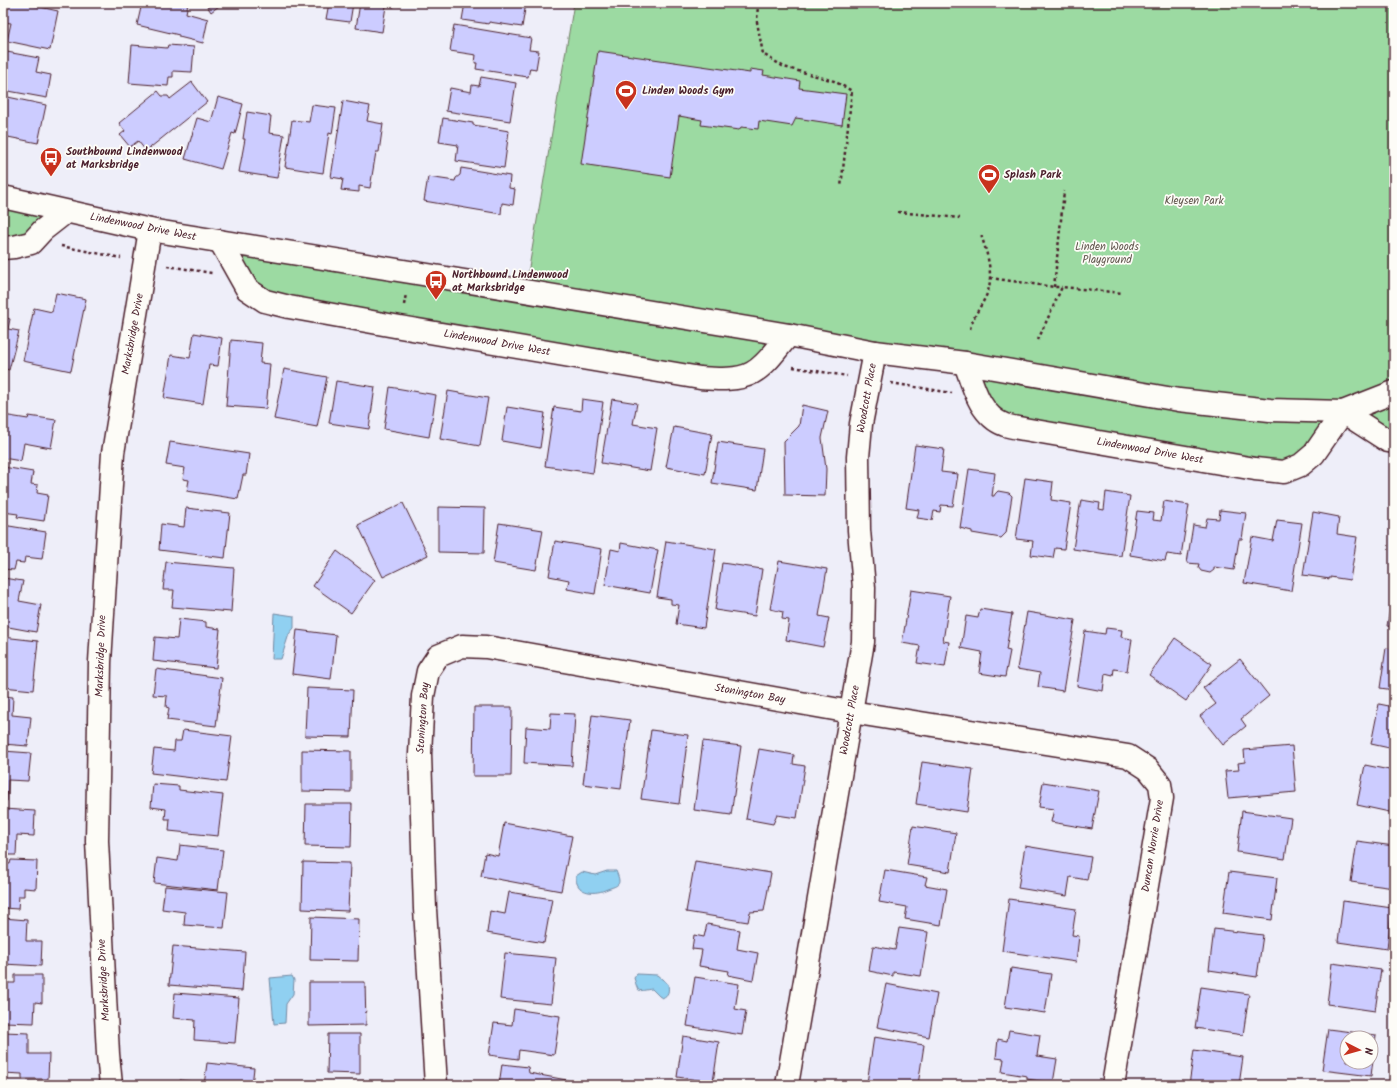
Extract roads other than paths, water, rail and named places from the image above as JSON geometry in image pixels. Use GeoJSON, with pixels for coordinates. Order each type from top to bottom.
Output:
{"type":"FeatureCollection","features":[{"type":"Feature","properties":{"kind":"street","name":"Lindenwood Drive West"},"geometry":{"type":"LineString","coordinates":[[3,197],[150,230],[789,335],[875,352],[965,363],[1179,400],[1270,410],[1343,412],[1394,392]]}},
{"type":"Feature","properties":{"kind":"street"},"geometry":{"type":"LineString","coordinates":[[3,248],[31,243],[43,230],[66,212]]}},
{"type":"Feature","properties":{"kind":"street","name":"Marksbridge Drive"},"geometry":{"type":"LineString","coordinates":[[111,1085],[108,1054],[97,841],[100,662],[113,453],[150,230]]}},
{"type":"Feature","properties":{"kind":"street","name":"Lindenwood Drive West"},"geometry":{"type":"LineString","coordinates":[[220,241],[247,289],[265,301],[289,307],[400,327],[700,378],[721,379],[740,377],[752,373],[762,365],[789,335]]}},
{"type":"Feature","properties":{"kind":"street","name":"Woodcott Place"},"geometry":{"type":"LineString","coordinates":[[787,1085],[863,642],[864,588],[859,530],[858,457],[861,424],[875,352]]}},
{"type":"Feature","properties":{"kind":"street","name":"Lindenwood Drive West"},"geometry":{"type":"LineString","coordinates":[[965,363],[978,397],[986,412],[1004,424],[1024,429],[1255,469],[1284,472],[1301,465],[1314,454],[1343,412]]}},
{"type":"Feature","properties":{"kind":"street"},"geometry":{"type":"LineString","coordinates":[[1343,412],[1388,441],[1394,442]]}},
{"type":"Feature","properties":{"kind":"street","name":"Stonington Bay"},"geometry":{"type":"LineString","coordinates":[[436,1085],[425,909],[420,754],[422,696],[428,671],[438,656],[462,646],[486,647],[851,712]]}},
{"type":"Feature","properties":{"kind":"street","name":"Duncan Norrie Drive"},"geometry":{"type":"LineString","coordinates":[[851,712],[1128,756],[1148,769],[1160,784],[1162,798],[1113,1085]]}},
{"type":"Feature","properties":{"kind":"water"},"geometry":{"type":"Polygon","coordinates":[[[274,613],[294,616],[294,628],[289,634],[281,659],[272,659],[274,613]]]}},
{"type":"Feature","properties":{"kind":"water"},"geometry":{"type":"Polygon","coordinates":[[[607,871],[616,871],[619,880],[618,885],[600,892],[590,892],[582,889],[576,882],[576,876],[582,872],[595,875],[607,871]]]}},
{"type":"Feature","properties":{"kind":"water"},"geometry":{"type":"Polygon","coordinates":[[[637,974],[657,975],[668,984],[667,994],[662,998],[652,989],[639,990],[634,978],[637,974]]]}},
{"type":"Feature","properties":{"kind":"water"},"geometry":{"type":"Polygon","coordinates":[[[292,976],[294,980],[293,994],[286,1004],[285,1023],[274,1024],[270,978],[292,976]]]}},
{"type":"Feature","properties":{"kind":"place","name":"Linden Woods Gym"},"geometry":{"type":"Point","coordinates":[626,110]}},
{"type":"Feature","properties":{"kind":"place","name":"Southbound Lindenwood at Marksbridge"},"geometry":{"type":"Point","coordinates":[51,178]}},
{"type":"Feature","properties":{"kind":"place","name":"Splash Park"},"geometry":{"type":"Point","coordinates":[989,194]}},
{"type":"Feature","properties":{"kind":"place","name":"Northbound Lindenwood at Marksbridge"},"geometry":{"type":"Point","coordinates":[436,300]}},
{"type":"Feature","properties":{"kind":"park label","name":"Kleysen Park"},"geometry":{"type":"Point","coordinates":[1194,201]}},
{"type":"Feature","properties":{"kind":"park label","name":"Linden Woods Playground"},"geometry":{"type":"Point","coordinates":[1107,253]}}]}
